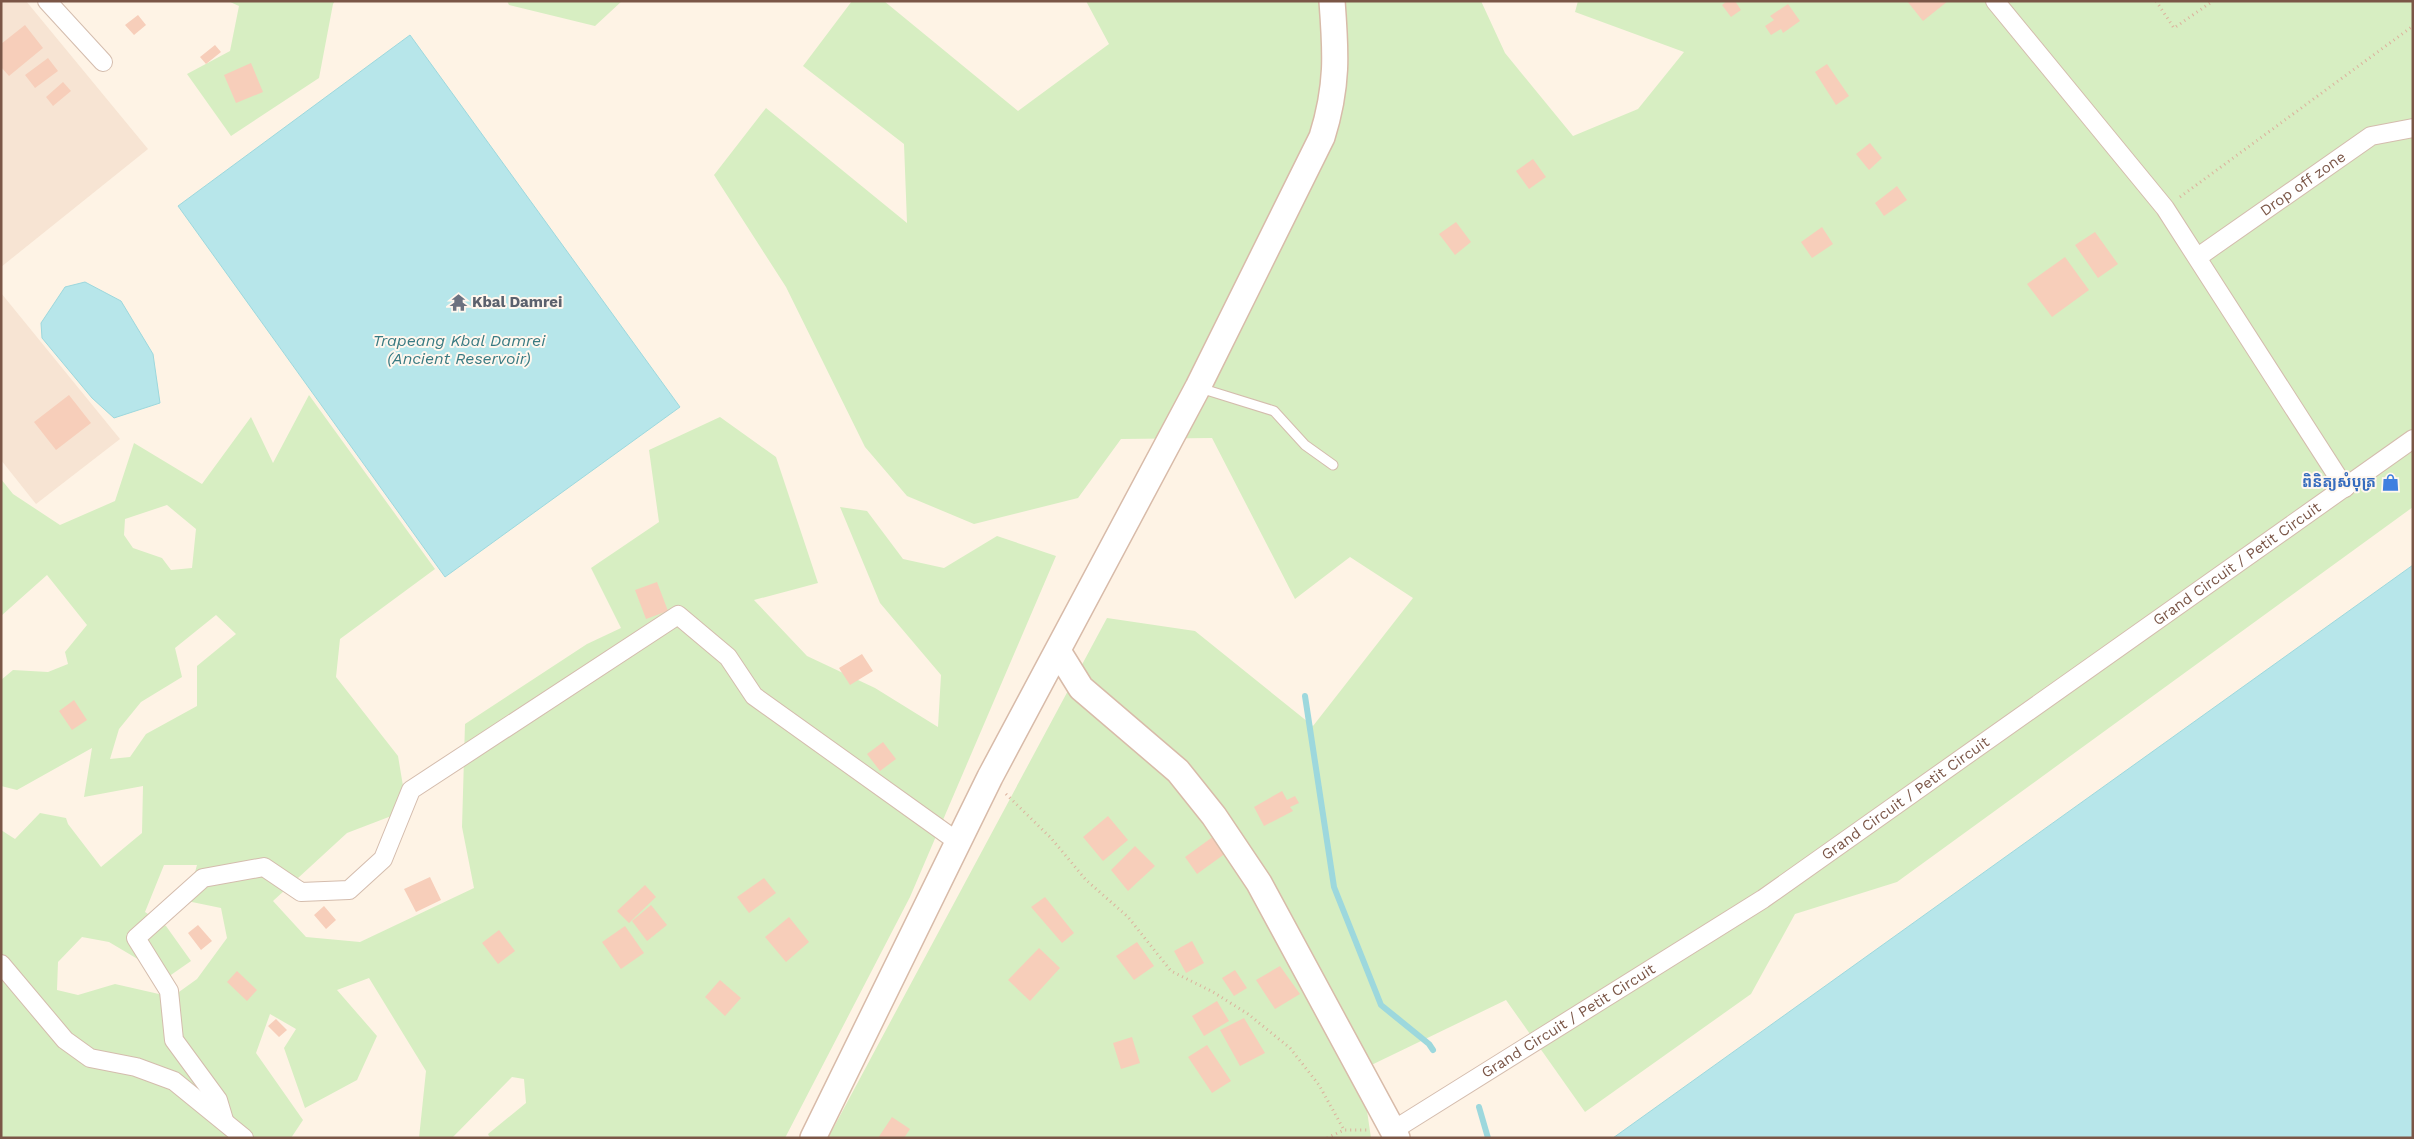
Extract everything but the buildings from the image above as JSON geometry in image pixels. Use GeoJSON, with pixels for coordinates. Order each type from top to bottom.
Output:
{"type":"FeatureCollection","features":[{"type":"Feature","properties":{"kind":"main road"},"geometry":{"type":"LineString","coordinates":[[813,1138],[990,778],[1198,387],[1322,137],[1331,108],[1336,64],[1332,1]]}},
{"type":"Feature","properties":{"kind":"main road"},"geometry":{"type":"LineString","coordinates":[[1058,652],[1081,688],[1178,771],[1214,816],[1258,883],[1394,1134]]}},
{"type":"Feature","properties":{"kind":"street"},"geometry":{"type":"LineString","coordinates":[[47,1],[103,62]]}},
{"type":"Feature","properties":{"kind":"street"},"geometry":{"type":"LineString","coordinates":[[1995,1],[2165,208],[2345,488]]}},
{"type":"Feature","properties":{"kind":"street","name":"Drop off zone"},"geometry":{"type":"LineString","coordinates":[[2198,257],[2371,136],[2413,128]]}},
{"type":"Feature","properties":{"kind":"street","name":"Grand Circuit / Petit Circuit"},"geometry":{"type":"LineString","coordinates":[[1394,1134],[1763,899],[2413,439]]}},
{"type":"Feature","properties":{"kind":"street"},"geometry":{"type":"LineString","coordinates":[[224,1120],[218,1100],[174,1040],[169,991],[136,938],[203,878],[264,867],[301,892],[349,890],[383,859],[411,790],[678,615],[728,657],[754,696],[958,842]]}},
{"type":"Feature","properties":{"kind":"street"},"geometry":{"type":"LineString","coordinates":[[1,964],[64,1040],[90,1058],[136,1067],[174,1081],[244,1138]]}},
{"type":"Feature","properties":{"kind":"lane"},"geometry":{"type":"LineString","coordinates":[[1198,387],[1274,411],[1305,445],[1333,465]]}},
{"type":"Feature","properties":{"kind":"path"},"geometry":{"type":"LineString","coordinates":[[2156,1],[2174,28],[2213,1]]}},
{"type":"Feature","properties":{"kind":"path"},"geometry":{"type":"LineString","coordinates":[[2165,208],[2413,26]]}},
{"type":"Feature","properties":{"kind":"path"},"geometry":{"type":"LineString","coordinates":[[990,778],[1051,838],[1086,880],[1128,917],[1171,971],[1213,992],[1248,1014],[1290,1048],[1319,1085],[1344,1130]]}},
{"type":"Feature","properties":{"kind":"path"},"geometry":{"type":"LineString","coordinates":[[1327,1138],[1344,1130],[1394,1134]]}},
{"type":"Feature","properties":{"kind":"shaded area"},"geometry":{"type":"Polygon","coordinates":[[[1,1],[26,1],[148,149],[1,267],[1,1]]]}},
{"type":"Feature","properties":{"kind":"shaded area"},"geometry":{"type":"Polygon","coordinates":[[[1,293],[120,439],[36,504],[1,460],[1,293]]]}},
{"type":"Feature","properties":{"kind":"green space"},"geometry":{"type":"Polygon","coordinates":[[[228,1],[335,1],[319,78],[231,136],[187,74],[230,51],[239,6],[228,1]]]}},
{"type":"Feature","properties":{"kind":"green space"},"geometry":{"type":"Polygon","coordinates":[[[507,1],[622,1],[595,26],[509,5],[507,1]]]}},
{"type":"Feature","properties":{"kind":"green space"},"geometry":{"type":"Polygon","coordinates":[[[852,1],[884,1],[1018,111],[1109,44],[1086,1],[1481,1],[1505,53],[1573,136],[1638,109],[1684,52],[1575,12],[1578,1],[2413,1],[2413,507],[1897,882],[1795,914],[1751,994],[1585,1112],[1506,1000],[1361,1070],[1371,1138],[828,1138],[1107,618],[1195,631],[1313,726],[1413,598],[1350,557],[1295,599],[1212,438],[1121,439],[1078,498],[974,524],[907,496],[865,447],[786,287],[714,175],[766,108],[907,223],[904,144],[803,66],[852,1]]]}},
{"type":"Feature","properties":{"kind":"green space"},"geometry":{"type":"Polygon","coordinates":[[[309,395],[435,569],[340,639],[336,677],[398,756],[407,810],[347,833],[273,901],[306,937],[360,942],[474,888],[462,827],[465,724],[587,644],[621,628],[591,568],[659,522],[649,450],[720,417],[776,457],[818,583],[754,600],[807,656],[875,688],[938,727],[941,675],[880,603],[840,507],[867,511],[903,559],[944,568],[997,536],[1056,556],[910,897],[785,1138],[490,1138],[488,1134],[526,1103],[524,1079],[512,1077],[452,1138],[419,1138],[426,1071],[369,978],[337,990],[377,1036],[357,1080],[305,1108],[284,1048],[296,1029],[270,1014],[256,1053],[303,1120],[291,1138],[1,1138],[1,830],[15,839],[40,813],[66,818],[68,824],[101,867],[142,833],[143,786],[84,797],[92,748],[17,790],[1,786],[1,680],[13,670],[48,672],[68,664],[65,652],[87,625],[47,575],[1,616],[1,479],[13,494],[60,525],[115,501],[134,443],[202,484],[251,417],[273,463],[309,395]],[[167,505],[125,519],[124,535],[133,548],[162,558],[171,570],[192,568],[196,529],[167,505]],[[216,615],[175,648],[182,677],[141,702],[119,729],[110,759],[130,757],[146,734],[197,706],[197,666],[236,634],[216,615]],[[164,865],[145,912],[166,926],[191,961],[168,977],[109,942],[82,937],[58,962],[57,990],[78,995],[115,984],[172,997],[197,979],[227,938],[221,908],[187,901],[197,865],[164,865]]]}},
{"type":"Feature","properties":{"kind":"water","name":"Trapeang Kbal Damrei (Ancient Reservoir)"},"geometry":{"type":"Polygon","coordinates":[[[410,35],[680,407],[445,577],[178,206],[410,35]]]}},
{"type":"Feature","properties":{"kind":"water"},"geometry":{"type":"Polygon","coordinates":[[[85,282],[121,301],[153,354],[160,403],[114,418],[92,398],[42,338],[41,323],[65,287],[85,282]]]}},
{"type":"Feature","properties":{"kind":"water"},"geometry":{"type":"Polygon","coordinates":[[[2413,565],[2413,1138],[1613,1138],[2413,565]]]}},
{"type":"Feature","properties":{"kind":"waterway"},"geometry":{"type":"LineString","coordinates":[[1305,696],[1334,887],[1381,1005],[1429,1044],[1433,1050]]}},
{"type":"Feature","properties":{"kind":"waterway"},"geometry":{"type":"LineString","coordinates":[[1479,1107],[1488,1138]]}},
{"type":"Feature","properties":{"kind":"place","name":"Kbal Damrei"},"geometry":{"type":"Point","coordinates":[458,302]}},
{"type":"Feature","properties":{"kind":"place","name":"ពិនិត្យសំបុត្រ"},"geometry":{"type":"Point","coordinates":[2390,482]}}]}
